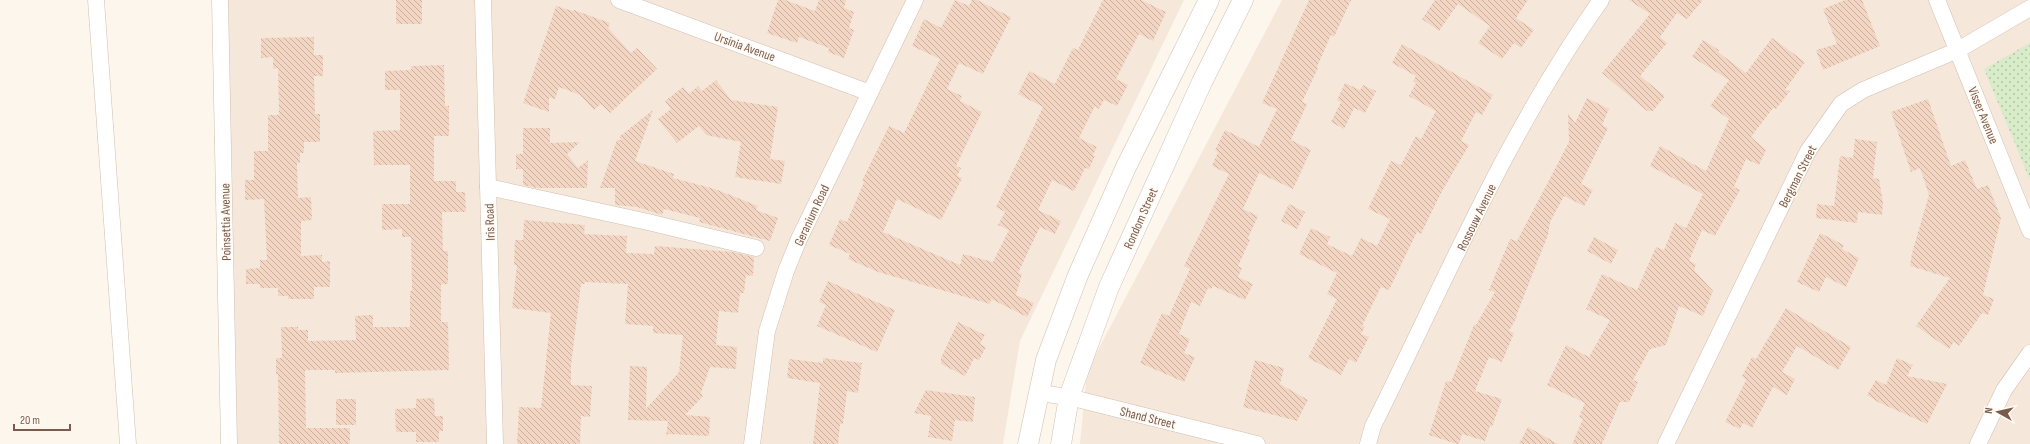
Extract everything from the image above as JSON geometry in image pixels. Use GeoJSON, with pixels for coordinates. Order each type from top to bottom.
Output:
{"type":"FeatureCollection","features":[{"type":"Feature","properties":{"kind":"street"},"geometry":{"type":"LineString","coordinates":[[96,0],[128,444]]}},
{"type":"Feature","properties":{"kind":"street","name":"Poinsettia Avenue"},"geometry":{"type":"LineString","coordinates":[[220,0],[229,444]]}},
{"type":"Feature","properties":{"kind":"street","name":"Iris Road"},"geometry":{"type":"LineString","coordinates":[[483,0],[495,444]]}},
{"type":"Feature","properties":{"kind":"street","name":"Ursinia Avenue"},"geometry":{"type":"LineString","coordinates":[[619,0],[870,93]]}},
{"type":"Feature","properties":{"kind":"street","name":"Geranium Road"},"geometry":{"type":"LineString","coordinates":[[752,444],[763,353],[771,314],[799,239],[915,0]]}},
{"type":"Feature","properties":{"kind":"street"},"geometry":{"type":"LineString","coordinates":[[1028,444],[1038,393],[1054,335],[1078,275],[1126,167],[1209,0]]}},
{"type":"Feature","properties":{"kind":"street","name":"Rondom Street"},"geometry":{"type":"LineString","coordinates":[[1060,444],[1069,397],[1108,287],[1199,90],[1243,0]]}},
{"type":"Feature","properties":{"kind":"street","name":"Rossouw Avenue"},"geometry":{"type":"LineString","coordinates":[[1368,444],[1373,426],[1497,173],[1534,102],[1576,34],[1601,0]]}},
{"type":"Feature","properties":{"kind":"street","name":"Visser Avenue"},"geometry":{"type":"LineString","coordinates":[[1937,0],[2030,231]]}},
{"type":"Feature","properties":{"kind":"street","name":"Bergman Street"},"geometry":{"type":"LineString","coordinates":[[1666,444],[1808,150],[1830,117],[1841,104],[1863,90],[1958,50],[2030,8]]}},
{"type":"Feature","properties":{"kind":"street"},"geometry":{"type":"LineString","coordinates":[[488,188],[648,222],[756,248]]}},
{"type":"Feature","properties":{"kind":"street"},"geometry":{"type":"LineString","coordinates":[[1978,444],[2004,390],[2030,353]]}},
{"type":"Feature","properties":{"kind":"street","name":"Shand Street"},"geometry":{"type":"LineString","coordinates":[[1038,393],[1069,397],[1257,444]]}},
{"type":"Feature","properties":{"kind":"shaded area"},"geometry":{"type":"Polygon","coordinates":[[[215,0],[1184,0],[1020,341],[1003,444],[222,444],[215,0]]]}},
{"type":"Feature","properties":{"kind":"shaded area"},"geometry":{"type":"Polygon","coordinates":[[[1282,0],[2030,0],[2030,444],[1080,444],[1087,371],[1282,0]]]}},
{"type":"Feature","properties":{"kind":"green space"},"geometry":{"type":"Polygon","coordinates":[[[2030,43],[2030,180],[1984,69],[2030,43]]]}},
{"type":"Feature","properties":{"kind":"building"},"geometry":{"type":"Polygon","coordinates":[[[396,0],[422,0],[422,24],[396,24],[396,0]]]}},
{"type":"Feature","properties":{"kind":"building"},"geometry":{"type":"Polygon","coordinates":[[[778,0],[785,0],[815,11],[819,0],[846,0],[844,8],[854,12],[849,28],[854,30],[844,58],[828,52],[829,48],[799,37],[797,43],[767,33],[778,0]]]}},
{"type":"Feature","properties":{"kind":"building"},"geometry":{"type":"Polygon","coordinates":[[[955,0],[969,6],[972,0],[977,0],[1011,17],[983,74],[959,63],[947,89],[962,96],[960,101],[982,112],[956,166],[961,168],[957,176],[962,178],[941,220],[897,199],[883,232],[960,265],[963,254],[993,262],[1009,230],[998,225],[1005,212],[996,207],[1043,107],[1018,94],[1029,71],[1055,84],[1073,48],[1078,50],[1103,0],[1141,0],[1166,12],[1153,41],[1139,34],[1116,79],[1128,85],[1117,106],[1104,100],[1099,109],[1095,106],[1079,138],[1097,147],[1089,169],[1085,168],[1074,191],[1052,180],[1038,210],[1061,221],[1055,234],[1040,227],[1018,273],[1022,274],[1016,295],[1034,303],[1027,317],[991,299],[990,304],[878,272],[848,259],[850,254],[829,245],[840,219],[847,222],[864,182],[862,181],[889,126],[904,133],[940,59],[912,46],[924,19],[941,28],[955,0]]]}},
{"type":"Feature","properties":{"kind":"building"},"geometry":{"type":"Polygon","coordinates":[[[1309,0],[1351,0],[1334,37],[1331,35],[1302,102],[1307,104],[1291,140],[1311,150],[1293,189],[1259,173],[1243,209],[1258,216],[1248,238],[1250,240],[1238,266],[1242,268],[1238,277],[1253,284],[1245,300],[1213,286],[1211,289],[1208,288],[1200,306],[1191,302],[1179,334],[1190,339],[1184,353],[1195,357],[1184,382],[1140,363],[1162,313],[1169,316],[1190,269],[1184,266],[1229,174],[1212,166],[1218,152],[1215,150],[1225,130],[1259,147],[1277,109],[1262,103],[1309,0]]]}},
{"type":"Feature","properties":{"kind":"building"},"geometry":{"type":"Polygon","coordinates":[[[1435,0],[1528,0],[1516,18],[1534,30],[1521,48],[1514,43],[1502,59],[1478,43],[1490,26],[1458,4],[1439,31],[1422,19],[1435,0]]]}},
{"type":"Feature","properties":{"kind":"building"},"geometry":{"type":"Polygon","coordinates":[[[1629,0],[1703,0],[1687,19],[1677,13],[1660,37],[1667,43],[1640,76],[1665,96],[1653,111],[1647,111],[1602,73],[1650,14],[1629,0]]]}},
{"type":"Feature","properties":{"kind":"building"},"geometry":{"type":"Polygon","coordinates":[[[1845,0],[1862,0],[1880,46],[1823,70],[1816,50],[1837,44],[1823,9],[1845,0]]]}},
{"type":"Feature","properties":{"kind":"building"},"geometry":{"type":"Polygon","coordinates":[[[556,6],[574,10],[610,23],[608,28],[631,53],[637,48],[657,69],[610,113],[601,104],[594,110],[580,95],[559,87],[555,99],[549,97],[549,112],[523,103],[556,6]]]}},
{"type":"Feature","properties":{"kind":"building"},"geometry":{"type":"Polygon","coordinates":[[[314,37],[314,55],[323,55],[323,76],[314,76],[315,114],[320,114],[320,142],[304,142],[304,153],[300,153],[300,163],[297,163],[298,198],[311,197],[312,220],[301,221],[301,256],[322,255],[322,262],[330,261],[330,287],[314,287],[314,299],[288,299],[288,296],[278,296],[278,288],[260,288],[260,284],[246,284],[246,269],[260,268],[260,260],[267,260],[264,199],[245,200],[245,180],[254,180],[254,151],[268,151],[268,115],[279,115],[278,68],[273,69],[273,57],[261,58],[261,38],[314,37]]]}},
{"type":"Feature","properties":{"kind":"building"},"geometry":{"type":"Polygon","coordinates":[[[1772,38],[1805,62],[1785,90],[1790,91],[1776,109],[1773,108],[1751,137],[1766,150],[1759,165],[1746,159],[1734,187],[1740,190],[1715,236],[1702,230],[1689,261],[1696,264],[1694,270],[1713,291],[1703,316],[1679,306],[1666,345],[1650,349],[1633,380],[1638,382],[1629,402],[1620,402],[1602,444],[1572,444],[1583,419],[1579,417],[1585,403],[1547,385],[1566,345],[1589,357],[1610,320],[1586,309],[1602,274],[1637,290],[1656,247],[1664,250],[1675,223],[1686,228],[1703,194],[1650,166],[1660,146],[1706,171],[1729,119],[1710,106],[1729,80],[1692,57],[1703,40],[1719,50],[1718,52],[1746,73],[1772,38]]]}},
{"type":"Feature","properties":{"kind":"building"},"geometry":{"type":"Polygon","coordinates":[[[1402,44],[1493,95],[1482,115],[1476,112],[1461,141],[1469,145],[1441,193],[1421,234],[1417,232],[1389,290],[1381,287],[1362,326],[1365,327],[1361,334],[1369,337],[1356,363],[1349,359],[1341,375],[1308,358],[1337,299],[1327,294],[1337,273],[1299,254],[1311,228],[1330,237],[1327,244],[1352,256],[1361,238],[1377,246],[1390,219],[1368,209],[1391,161],[1401,165],[1416,136],[1421,139],[1436,111],[1409,96],[1416,83],[1413,81],[1416,76],[1392,63],[1402,44]]]}},
{"type":"Feature","properties":{"kind":"building"},"geometry":{"type":"Polygon","coordinates":[[[444,65],[445,106],[449,106],[449,136],[434,136],[434,181],[456,181],[456,192],[465,192],[466,212],[442,212],[443,251],[448,251],[448,284],[441,284],[441,322],[448,322],[449,370],[335,373],[335,370],[305,370],[306,428],[350,428],[350,444],[279,444],[278,374],[276,374],[276,358],[282,358],[281,327],[298,327],[298,330],[308,330],[308,341],[356,340],[355,316],[373,315],[373,327],[410,327],[410,291],[412,291],[411,237],[402,237],[402,229],[382,230],[382,204],[410,204],[410,165],[374,165],[373,131],[400,130],[400,90],[385,90],[385,71],[411,70],[411,66],[444,65]]]}},
{"type":"Feature","properties":{"kind":"building"},"geometry":{"type":"Polygon","coordinates":[[[716,80],[731,100],[778,107],[770,159],[785,161],[781,184],[735,177],[741,142],[706,135],[699,126],[677,143],[658,119],[671,109],[665,101],[683,87],[689,94],[698,86],[702,91],[716,80]]]}},
{"type":"Feature","properties":{"kind":"building"},"geometry":{"type":"Polygon","coordinates":[[[1345,83],[1360,90],[1363,85],[1376,91],[1365,113],[1354,108],[1344,129],[1331,122],[1341,102],[1337,100],[1345,83]]]}},
{"type":"Feature","properties":{"kind":"building"},"geometry":{"type":"Polygon","coordinates":[[[1587,98],[1609,109],[1602,125],[1608,128],[1581,184],[1593,190],[1584,206],[1564,196],[1550,222],[1548,235],[1516,316],[1517,317],[1509,331],[1514,333],[1502,362],[1489,357],[1475,391],[1502,399],[1492,427],[1490,426],[1485,441],[1462,434],[1459,444],[1457,444],[1429,435],[1446,381],[1451,382],[1474,325],[1476,325],[1495,292],[1489,290],[1510,239],[1517,241],[1569,142],[1568,113],[1575,123],[1587,98]]]}},
{"type":"Feature","properties":{"kind":"building"},"geometry":{"type":"Polygon","coordinates":[[[1928,99],[1951,166],[1965,160],[1977,189],[1988,185],[2001,218],[1983,295],[1994,299],[1988,315],[1982,313],[1959,346],[1954,342],[1949,349],[1916,326],[1950,278],[1910,266],[1912,253],[1929,195],[1920,168],[1911,172],[1891,112],[1928,99]]]}},
{"type":"Feature","properties":{"kind":"building"},"geometry":{"type":"Polygon","coordinates":[[[653,110],[635,161],[674,174],[673,178],[715,189],[758,206],[756,210],[778,218],[770,241],[699,222],[700,218],[664,209],[662,215],[637,207],[615,205],[615,188],[600,188],[617,140],[622,140],[619,137],[653,110]]]}},
{"type":"Feature","properties":{"kind":"building"},"geometry":{"type":"Polygon","coordinates":[[[523,128],[550,128],[550,143],[580,142],[567,154],[578,168],[588,160],[587,188],[537,188],[523,185],[523,169],[516,169],[516,154],[523,154],[523,128]]]}},
{"type":"Feature","properties":{"kind":"building"},"geometry":{"type":"Polygon","coordinates":[[[1855,139],[1877,142],[1873,178],[1879,179],[1883,203],[1882,215],[1858,212],[1857,223],[1816,218],[1817,204],[1834,206],[1840,156],[1853,158],[1855,139]]]}},
{"type":"Feature","properties":{"kind":"building"},"geometry":{"type":"Polygon","coordinates":[[[1289,204],[1305,212],[1297,229],[1281,221],[1289,204]]]}},
{"type":"Feature","properties":{"kind":"building"},"geometry":{"type":"Polygon","coordinates":[[[524,220],[585,225],[584,234],[627,236],[626,253],[654,254],[655,246],[733,252],[754,257],[753,276],[746,275],[744,293],[740,293],[738,313],[719,311],[716,345],[737,347],[736,369],[710,367],[701,393],[703,396],[685,415],[710,417],[709,436],[668,434],[666,437],[668,421],[628,420],[630,366],[647,367],[646,409],[679,372],[683,335],[653,333],[653,326],[625,324],[628,284],[585,282],[585,284],[581,284],[571,366],[571,385],[592,386],[590,417],[581,416],[580,444],[517,444],[519,407],[541,408],[551,313],[512,308],[517,265],[514,265],[515,240],[523,240],[524,220]]]}},
{"type":"Feature","properties":{"kind":"building"},"geometry":{"type":"Polygon","coordinates":[[[1820,233],[1844,245],[1842,249],[1859,258],[1846,287],[1826,277],[1819,292],[1797,282],[1820,233]]]}},
{"type":"Feature","properties":{"kind":"building"},"geometry":{"type":"Polygon","coordinates":[[[1594,237],[1618,250],[1611,264],[1587,251],[1594,237]]]}},
{"type":"Feature","properties":{"kind":"building"},"geometry":{"type":"Polygon","coordinates":[[[828,281],[895,310],[877,352],[817,326],[826,305],[819,302],[828,281]]]}},
{"type":"Feature","properties":{"kind":"building"},"geometry":{"type":"Polygon","coordinates":[[[1786,308],[1851,347],[1838,370],[1797,346],[1782,372],[1795,379],[1787,395],[1773,387],[1752,428],[1743,423],[1740,429],[1725,422],[1746,380],[1742,376],[1752,357],[1756,359],[1786,308]]]}},
{"type":"Feature","properties":{"kind":"building"},"geometry":{"type":"Polygon","coordinates":[[[958,322],[985,335],[980,344],[986,347],[979,360],[974,358],[965,376],[941,364],[941,358],[958,322]]]}},
{"type":"Feature","properties":{"kind":"building"},"geometry":{"type":"Polygon","coordinates":[[[823,358],[862,363],[858,393],[847,391],[843,424],[840,424],[838,444],[813,444],[820,383],[787,378],[789,359],[823,363],[823,358]]]}},
{"type":"Feature","properties":{"kind":"building"},"geometry":{"type":"Polygon","coordinates":[[[1897,358],[1913,365],[1907,376],[1947,384],[1927,424],[1878,402],[1867,395],[1876,380],[1886,385],[1897,358]]]}},
{"type":"Feature","properties":{"kind":"building"},"geometry":{"type":"Polygon","coordinates":[[[1255,360],[1284,368],[1280,384],[1308,400],[1297,421],[1243,407],[1255,360]]]}},
{"type":"Feature","properties":{"kind":"building"},"geometry":{"type":"Polygon","coordinates":[[[926,390],[975,397],[973,422],[955,420],[952,441],[928,437],[931,416],[914,413],[926,390]]]}},
{"type":"Feature","properties":{"kind":"building"},"geometry":{"type":"Polygon","coordinates":[[[434,398],[435,416],[443,416],[443,431],[439,431],[439,442],[416,442],[416,432],[396,432],[395,409],[416,408],[416,399],[434,398]]]}},
{"type":"Feature","properties":{"kind":"building"},"geometry":{"type":"Polygon","coordinates":[[[336,399],[356,399],[356,425],[336,425],[336,399]]]}},
{"type":"Feature","properties":{"kind":"building"},"geometry":{"type":"Polygon","coordinates":[[[1528,427],[1558,444],[1519,444],[1528,427]]]}}]}
